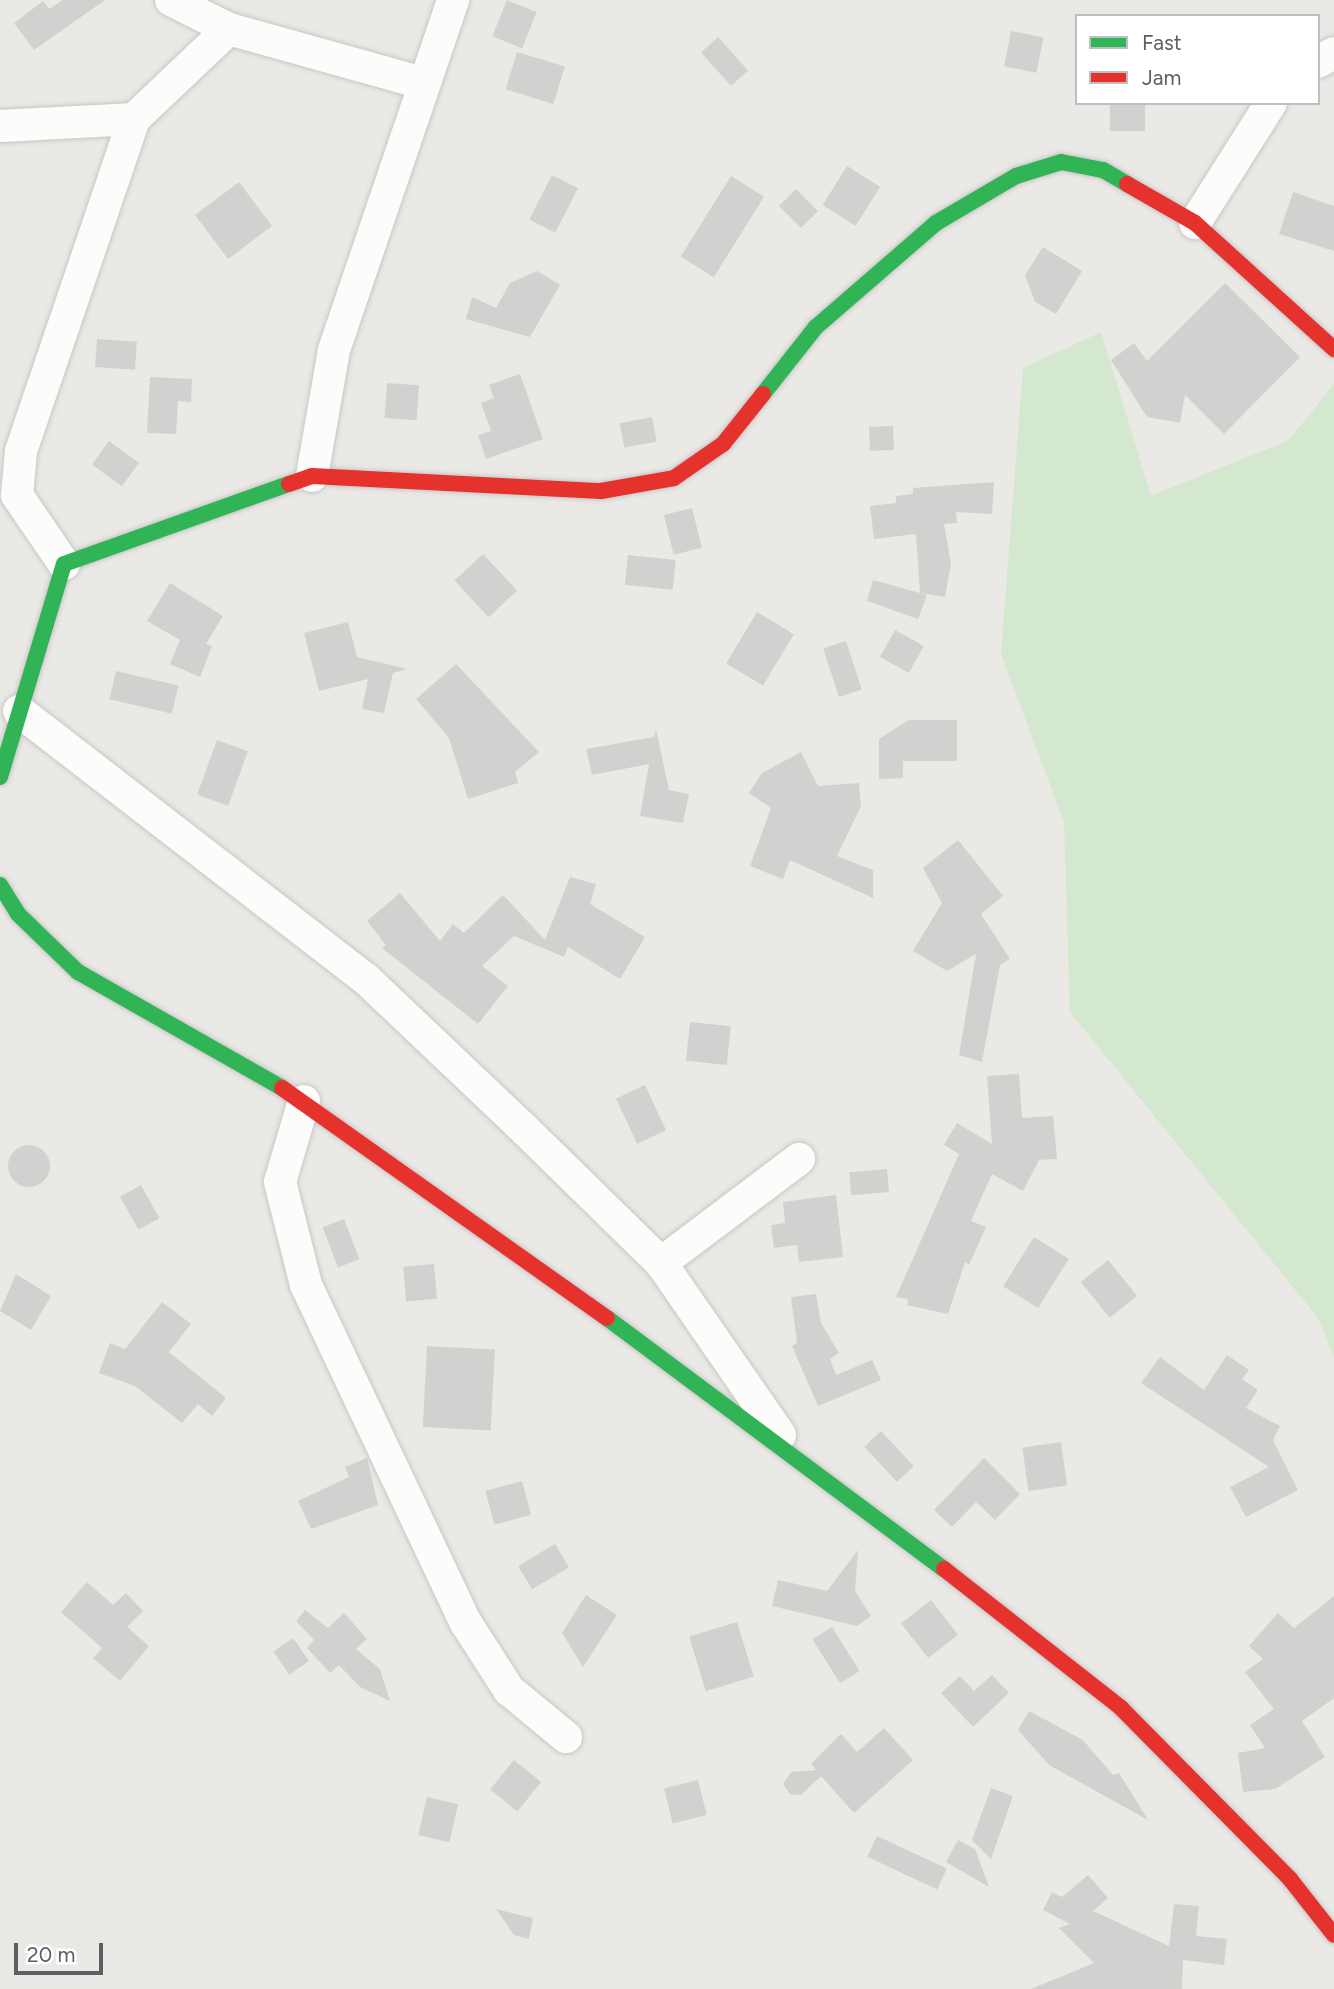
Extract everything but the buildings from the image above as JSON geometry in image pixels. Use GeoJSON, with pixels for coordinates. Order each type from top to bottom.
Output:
{"type":"FeatureCollection","features":[{"type":"Feature","properties":{"kind":"street"},"geometry":{"type":"LineString","coordinates":[[171,0],[229,29],[422,83]]}},
{"type":"Feature","properties":{"kind":"street"},"geometry":{"type":"LineString","coordinates":[[313,476],[334,350],[422,83],[453,0]]}},
{"type":"Feature","properties":{"kind":"street"},"geometry":{"type":"LineString","coordinates":[[64,564],[17,495],[21,451],[134,119],[229,29]]}},
{"type":"Feature","properties":{"kind":"street"},"geometry":{"type":"LineString","coordinates":[[1195,223],[1270,105]]}},
{"type":"Feature","properties":{"kind":"street"},"geometry":{"type":"LineString","coordinates":[[0,126],[134,119]]}},
{"type":"Feature","properties":{"kind":"street"},"geometry":{"type":"LineString","coordinates":[[64,564],[313,476],[601,491],[674,478],[723,444],[816,327],[936,223],[1016,176],[1085,162],[1195,223],[1334,349]]}},
{"type":"Feature","properties":{"kind":"street"},"geometry":{"type":"LineString","coordinates":[[0,777],[64,564]]}},
{"type":"Feature","properties":{"kind":"street"},"geometry":{"type":"LineString","coordinates":[[19,711],[366,979],[661,1264],[789,1448]]}},
{"type":"Feature","properties":{"kind":"street"},"geometry":{"type":"LineString","coordinates":[[0,885],[18,915],[78,972],[304,1101],[789,1448],[1121,1709],[1290,1879],[1334,1935]]}},
{"type":"Feature","properties":{"kind":"street"},"geometry":{"type":"LineString","coordinates":[[304,1101],[280,1182],[306,1285],[466,1623],[509,1690],[566,1737]]}},
{"type":"Feature","properties":{"kind":"street"},"geometry":{"type":"LineString","coordinates":[[661,1264],[799,1159]]}},
{"type":"Feature","properties":{"kind":"green space"},"geometry":{"type":"Polygon","coordinates":[[[1101,332],[1151,496],[1289,440],[1334,384],[1334,1357],[1318,1318],[1070,1012],[1064,822],[1001,654],[1023,368],[1101,332]]]}},
{"type":"Feature","properties":{"kind":"traffic: fast"},"geometry":{"type":"LineString","coordinates":[[763,394],[816,327],[936,223],[1016,176],[1061,162],[1103,170],[1127,184]]}},
{"type":"Feature","properties":{"kind":"traffic: fast"},"geometry":{"type":"LineString","coordinates":[[0,777],[64,564],[289,484]]}},
{"type":"Feature","properties":{"kind":"traffic: fast"},"geometry":{"type":"LineString","coordinates":[[0,885],[18,914],[78,972],[282,1088]]}},
{"type":"Feature","properties":{"kind":"traffic: fast"},"geometry":{"type":"LineString","coordinates":[[607,1318],[944,1569]]}},
{"type":"Feature","properties":{"kind":"traffic: jam"},"geometry":{"type":"LineString","coordinates":[[1127,184],[1195,223],[1334,349]]}},
{"type":"Feature","properties":{"kind":"traffic: jam"},"geometry":{"type":"LineString","coordinates":[[289,484],[312,476],[601,491],[674,478],[723,444],[763,394]]}},
{"type":"Feature","properties":{"kind":"traffic: jam"},"geometry":{"type":"LineString","coordinates":[[282,1088],[607,1318]]}},
{"type":"Feature","properties":{"kind":"traffic: jam"},"geometry":{"type":"LineString","coordinates":[[944,1569],[1121,1708],[1290,1879],[1334,1935]]}}]}
